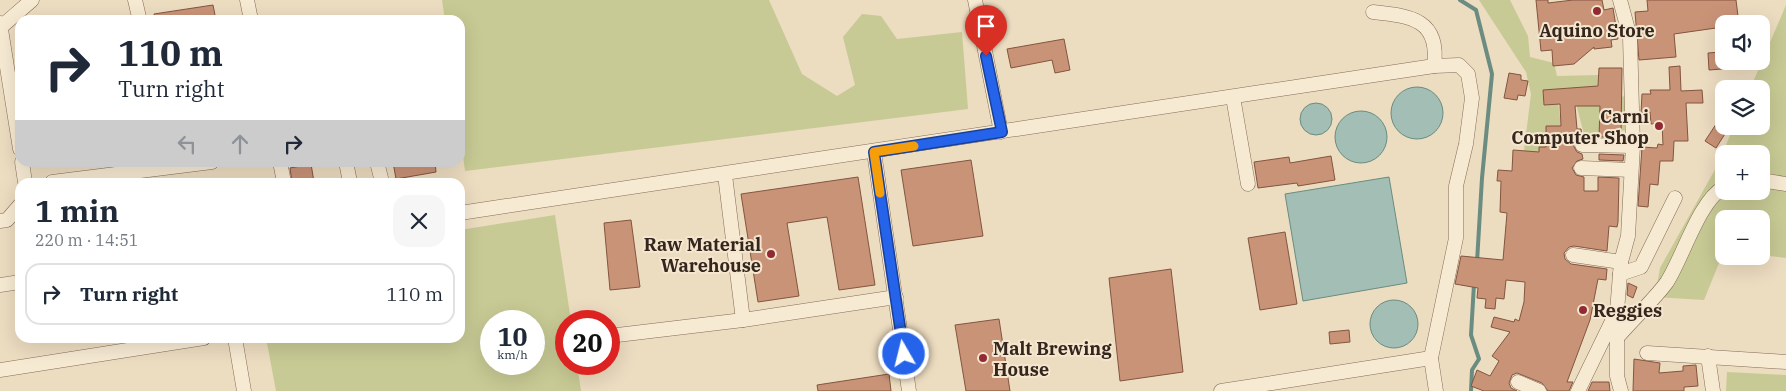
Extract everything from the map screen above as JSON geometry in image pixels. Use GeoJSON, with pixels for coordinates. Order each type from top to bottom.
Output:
{"type":"FeatureCollection","features":[{"type":"Feature","properties":{"kind":"street"},"geometry":{"type":"LineString","coordinates":[[15,119],[0,25],[32,0]]}},
{"type":"Feature","properties":{"kind":"street"},"geometry":{"type":"LineString","coordinates":[[135,0],[138,15]]}},
{"type":"Feature","properties":{"kind":"street"},"geometry":{"type":"LineString","coordinates":[[247,0],[250,15]]}},
{"type":"Feature","properties":{"kind":"street"},"geometry":{"type":"LineString","coordinates":[[974,0],[1002,132]]}},
{"type":"Feature","properties":{"kind":"street"},"geometry":{"type":"LineString","coordinates":[[1620,0],[1630,37],[1633,146],[1628,236],[1621,268],[1617,311],[1617,376],[1621,391]]}},
{"type":"Feature","properties":{"kind":"street"},"geometry":{"type":"LineString","coordinates":[[1373,12],[1394,14],[1424,25],[1432,35],[1436,48],[1434,66]]}},
{"type":"Feature","properties":{"kind":"street"},"geometry":{"type":"LineString","coordinates":[[465,212],[726,175],[1434,66],[1459,65],[1464,68],[1470,81],[1472,98],[1466,144],[1456,186],[1456,238],[1431,358],[1436,391]]}},
{"type":"Feature","properties":{"kind":"street"},"geometry":{"type":"LineString","coordinates":[[1233,97],[1248,184]]}},
{"type":"Feature","properties":{"kind":"street"},"geometry":{"type":"LineString","coordinates":[[1582,145],[1633,146]]}},
{"type":"Feature","properties":{"kind":"street"},"geometry":{"type":"LineString","coordinates":[[874,152],[909,391]]}},
{"type":"Feature","properties":{"kind":"street"},"geometry":{"type":"LineString","coordinates":[[84,178],[172,167]]}},
{"type":"Feature","properties":{"kind":"street"},"geometry":{"type":"LineString","coordinates":[[1581,168],[1631,170]]}},
{"type":"Feature","properties":{"kind":"street"},"geometry":{"type":"LineString","coordinates":[[726,175],[743,320]]}},
{"type":"Feature","properties":{"kind":"street"},"geometry":{"type":"LineString","coordinates":[[1770,181],[1786,184]]}},
{"type":"Feature","properties":{"kind":"street"},"geometry":{"type":"LineString","coordinates":[[1616,339],[1666,282],[1698,221],[1715,194]]}},
{"type":"Feature","properties":{"kind":"street"},"geometry":{"type":"LineString","coordinates":[[1573,255],[1621,268],[1641,267],[1675,198]]}},
{"type":"Feature","properties":{"kind":"street"},"geometry":{"type":"LineString","coordinates":[[0,221],[7,220],[15,210]]}},
{"type":"Feature","properties":{"kind":"street"},"geometry":{"type":"LineString","coordinates":[[0,285],[15,283]]}},
{"type":"Feature","properties":{"kind":"street"},"geometry":{"type":"LineString","coordinates":[[620,335],[743,320],[896,297]]}},
{"type":"Feature","properties":{"kind":"street"},"geometry":{"type":"LineString","coordinates":[[1578,391],[1617,311]]}},
{"type":"Feature","properties":{"kind":"street"},"geometry":{"type":"LineString","coordinates":[[0,370],[172,343]]}},
{"type":"Feature","properties":{"kind":"street"},"geometry":{"type":"LineString","coordinates":[[236,343],[244,391]]}},
{"type":"Feature","properties":{"kind":"street"},"geometry":{"type":"LineString","coordinates":[[1647,353],[1786,362]]}},
{"type":"Feature","properties":{"kind":"street"},"geometry":{"type":"LineString","coordinates":[[1708,356],[1713,391]]}},
{"type":"Feature","properties":{"kind":"street"},"geometry":{"type":"LineString","coordinates":[[1221,391],[1431,358]]}},
{"type":"Feature","properties":{"kind":"street"},"geometry":{"type":"LineString","coordinates":[[1518,382],[1539,391]]}},
{"type":"Feature","properties":{"kind":"green space"},"geometry":{"type":"Polygon","coordinates":[[[442,0],[769,0],[802,74],[837,96],[855,85],[843,37],[862,14],[881,16],[897,39],[962,32],[968,109],[465,171],[465,15],[444,15],[442,0]]]}},
{"type":"Feature","properties":{"kind":"green space"},"geometry":{"type":"Polygon","coordinates":[[[1479,0],[1510,0],[1528,36],[1530,57],[1554,63],[1557,76],[1599,75],[1598,95],[1632,97],[1631,131],[1601,129],[1600,145],[1592,145],[1584,134],[1575,100],[1558,102],[1565,157],[1524,151],[1531,94],[1526,72],[1479,0]]]}},
{"type":"Feature","properties":{"kind":"green space"},"geometry":{"type":"Polygon","coordinates":[[[1786,5],[1786,258],[1770,256],[1770,210],[1715,210],[1715,265],[1718,265],[1704,300],[1655,297],[1660,268],[1715,170],[1715,200],[1770,200],[1770,145],[1726,145],[1730,135],[1770,135],[1770,80],[1754,80],[1758,70],[1770,70],[1770,42],[1786,5]]]}},
{"type":"Feature","properties":{"kind":"green space"},"geometry":{"type":"Polygon","coordinates":[[[555,215],[569,310],[555,310],[555,375],[579,375],[581,391],[276,391],[267,343],[465,343],[465,229],[555,215]]]}},
{"type":"Feature","properties":{"kind":"green space"},"geometry":{"type":"Polygon","coordinates":[[[1727,372],[1786,375],[1786,391],[1726,391],[1727,372]]]}},
{"type":"Feature","properties":{"kind":"shaded area"},"geometry":{"type":"Polygon","coordinates":[[[1412,87],[1422,87],[1436,94],[1443,108],[1443,118],[1436,132],[1422,139],[1412,139],[1402,135],[1395,128],[1391,118],[1391,108],[1395,98],[1402,91],[1412,87]]]}},
{"type":"Feature","properties":{"kind":"shaded area"},"geometry":{"type":"Polygon","coordinates":[[[1316,103],[1322,104],[1327,108],[1331,113],[1331,125],[1327,130],[1322,134],[1316,135],[1310,134],[1305,130],[1301,125],[1300,119],[1301,113],[1305,108],[1310,104],[1316,103]]]}},
{"type":"Feature","properties":{"kind":"shaded area"},"geometry":{"type":"Polygon","coordinates":[[[1361,111],[1371,113],[1379,119],[1385,127],[1387,137],[1385,147],[1379,155],[1371,161],[1361,163],[1351,161],[1343,155],[1337,147],[1335,137],[1337,127],[1343,119],[1351,113],[1361,111]]]}},
{"type":"Feature","properties":{"kind":"shaded area"},"geometry":{"type":"Polygon","coordinates":[[[1389,177],[1407,283],[1303,301],[1285,194],[1389,177]]]}},
{"type":"Feature","properties":{"kind":"shaded area"},"geometry":{"type":"Polygon","coordinates":[[[1389,300],[1399,300],[1411,307],[1418,319],[1418,329],[1411,341],[1399,348],[1389,348],[1381,344],[1374,337],[1370,329],[1370,319],[1374,311],[1381,304],[1389,300]]]}},
{"type":"Feature","properties":{"kind":"building"},"geometry":{"type":"Polygon","coordinates":[[[1536,0],[1548,0],[1548,3],[1573,0],[1602,0],[1604,10],[1613,8],[1618,39],[1611,40],[1612,47],[1594,49],[1594,47],[1574,64],[1553,66],[1552,50],[1541,51],[1536,0]]]}},
{"type":"Feature","properties":{"kind":"building"},"geometry":{"type":"Polygon","coordinates":[[[1647,0],[1736,0],[1738,15],[1715,15],[1715,28],[1674,34],[1676,57],[1639,60],[1635,12],[1648,11],[1647,0]]]}},
{"type":"Feature","properties":{"kind":"building"},"geometry":{"type":"Polygon","coordinates":[[[213,5],[215,15],[154,15],[213,5]]]}},
{"type":"Feature","properties":{"kind":"building"},"geometry":{"type":"Polygon","coordinates":[[[1064,39],[1070,70],[1055,73],[1052,60],[1011,68],[1007,49],[1064,39]]]}},
{"type":"Feature","properties":{"kind":"building"},"geometry":{"type":"Polygon","coordinates":[[[1715,52],[1715,70],[1709,70],[1708,53],[1715,52]]]}},
{"type":"Feature","properties":{"kind":"building"},"geometry":{"type":"Polygon","coordinates":[[[1680,66],[1681,91],[1702,90],[1703,103],[1686,103],[1688,141],[1674,141],[1673,161],[1660,161],[1658,185],[1650,184],[1648,207],[1638,206],[1642,147],[1657,148],[1658,144],[1663,145],[1662,123],[1651,124],[1650,112],[1641,113],[1642,94],[1651,94],[1650,90],[1670,90],[1669,67],[1680,66]]]}},
{"type":"Feature","properties":{"kind":"building"},"geometry":{"type":"Polygon","coordinates":[[[1599,68],[1622,68],[1621,137],[1599,137],[1600,106],[1575,106],[1577,129],[1581,129],[1582,136],[1575,140],[1573,145],[1577,152],[1582,154],[1583,159],[1577,161],[1572,168],[1576,175],[1584,177],[1584,191],[1598,191],[1598,177],[1619,178],[1618,222],[1617,227],[1609,226],[1607,251],[1574,246],[1569,247],[1564,253],[1565,259],[1571,264],[1607,269],[1606,280],[1598,279],[1590,320],[1567,382],[1573,382],[1569,391],[1548,391],[1542,383],[1517,373],[1512,375],[1509,383],[1511,388],[1517,391],[1484,391],[1471,386],[1477,370],[1490,376],[1499,361],[1492,356],[1510,332],[1491,327],[1494,317],[1514,322],[1515,319],[1519,321],[1524,302],[1525,282],[1506,280],[1504,299],[1496,298],[1495,309],[1485,308],[1486,299],[1477,298],[1478,288],[1455,284],[1461,256],[1503,260],[1507,213],[1500,212],[1501,181],[1497,181],[1498,170],[1512,171],[1513,150],[1539,152],[1539,147],[1546,147],[1546,126],[1561,126],[1560,104],[1544,105],[1543,90],[1598,86],[1599,68]]]}},
{"type":"Feature","properties":{"kind":"building"},"geometry":{"type":"Polygon","coordinates":[[[1509,73],[1521,75],[1521,80],[1528,81],[1525,96],[1518,95],[1517,100],[1504,98],[1509,73]]]}},
{"type":"Feature","properties":{"kind":"building"},"geometry":{"type":"Polygon","coordinates":[[[1715,126],[1715,135],[1724,135],[1715,147],[1705,141],[1715,126]]]}},
{"type":"Feature","properties":{"kind":"building"},"geometry":{"type":"Polygon","coordinates":[[[1599,154],[1624,155],[1623,161],[1599,160],[1599,154]]]}},
{"type":"Feature","properties":{"kind":"building"},"geometry":{"type":"Polygon","coordinates":[[[1331,156],[1335,180],[1298,186],[1297,183],[1258,188],[1254,162],[1289,157],[1290,163],[1331,156]]]}},
{"type":"Feature","properties":{"kind":"building"},"geometry":{"type":"Polygon","coordinates":[[[971,160],[983,236],[913,246],[901,170],[971,160]]]}},
{"type":"Feature","properties":{"kind":"building"},"geometry":{"type":"Polygon","coordinates":[[[312,167],[313,178],[291,178],[290,168],[312,167]]]}},
{"type":"Feature","properties":{"kind":"building"},"geometry":{"type":"Polygon","coordinates":[[[394,167],[436,167],[436,172],[396,178],[394,167]]]}},
{"type":"Feature","properties":{"kind":"building","name":"Raw Material Warehouse"},"geometry":{"type":"Polygon","coordinates":[[[858,177],[875,285],[839,290],[827,217],[787,223],[799,296],[758,302],[741,194],[858,177]]]}},
{"type":"Feature","properties":{"kind":"building"},"geometry":{"type":"Polygon","coordinates":[[[631,220],[640,287],[610,290],[604,223],[631,220]]]}},
{"type":"Feature","properties":{"kind":"building"},"geometry":{"type":"Polygon","coordinates":[[[1285,232],[1297,304],[1260,310],[1248,238],[1285,232]]]}},
{"type":"Feature","properties":{"kind":"building"},"geometry":{"type":"Polygon","coordinates":[[[1171,269],[1183,372],[1120,381],[1109,278],[1171,269]]]}},
{"type":"Feature","properties":{"kind":"building"},"geometry":{"type":"Polygon","coordinates":[[[1628,283],[1637,287],[1633,298],[1627,295],[1628,283]]]}},
{"type":"Feature","properties":{"kind":"building","name":"Malt Brewing House"},"geometry":{"type":"Polygon","coordinates":[[[999,319],[1010,391],[966,391],[955,325],[999,319]]]}},
{"type":"Feature","properties":{"kind":"building"},"geometry":{"type":"Polygon","coordinates":[[[1349,330],[1350,342],[1330,344],[1329,332],[1349,330]]]}},
{"type":"Feature","properties":{"kind":"building"},"geometry":{"type":"Polygon","coordinates":[[[1634,359],[1660,363],[1659,373],[1683,371],[1683,366],[1696,365],[1698,386],[1684,387],[1684,391],[1633,391],[1634,359]]]}},
{"type":"Feature","properties":{"kind":"building"},"geometry":{"type":"Polygon","coordinates":[[[889,374],[891,391],[818,391],[817,385],[889,374]]]}},
{"type":"Feature","properties":{"kind":"building"},"geometry":{"type":"Polygon","coordinates":[[[1592,382],[1609,382],[1610,391],[1588,391],[1592,382]]]}},
{"type":"Feature","properties":{"kind":"waterway"},"geometry":{"type":"LineString","coordinates":[[1460,0],[1476,10],[1492,74],[1482,178],[1477,262]]}},
{"type":"Feature","properties":{"kind":"waterway"},"geometry":{"type":"LineString","coordinates":[[1471,391],[1472,370],[1479,359],[1471,335],[1474,284]]}},
{"type":"Feature","properties":{"kind":"slow traffic"},"geometry":{"type":"LineString","coordinates":[[880,193],[874,152],[914,146]]}},
{"type":"Feature","properties":{"kind":"place","name":"Aquino Store"},"geometry":{"type":"Point","coordinates":[1597,11]}},
{"type":"Feature","properties":{"kind":"place","name":"Carni Computer Shop"},"geometry":{"type":"Point","coordinates":[1659,126]}},
{"type":"Feature","properties":{"kind":"place","name":"Raw Material Warehouse"},"geometry":{"type":"Point","coordinates":[771,254]}},
{"type":"Feature","properties":{"kind":"place","name":"Reggies"},"geometry":{"type":"Point","coordinates":[1583,310]}},
{"type":"Feature","properties":{"kind":"place","name":"Malt Brewing House"},"geometry":{"type":"Point","coordinates":[983,358]}},
{"type":"Feature","properties":{"kind":"route"},"geometry":{"type":"LineString","coordinates":[[904,354],[874,152],[1002,132],[986,56]]}}]}
